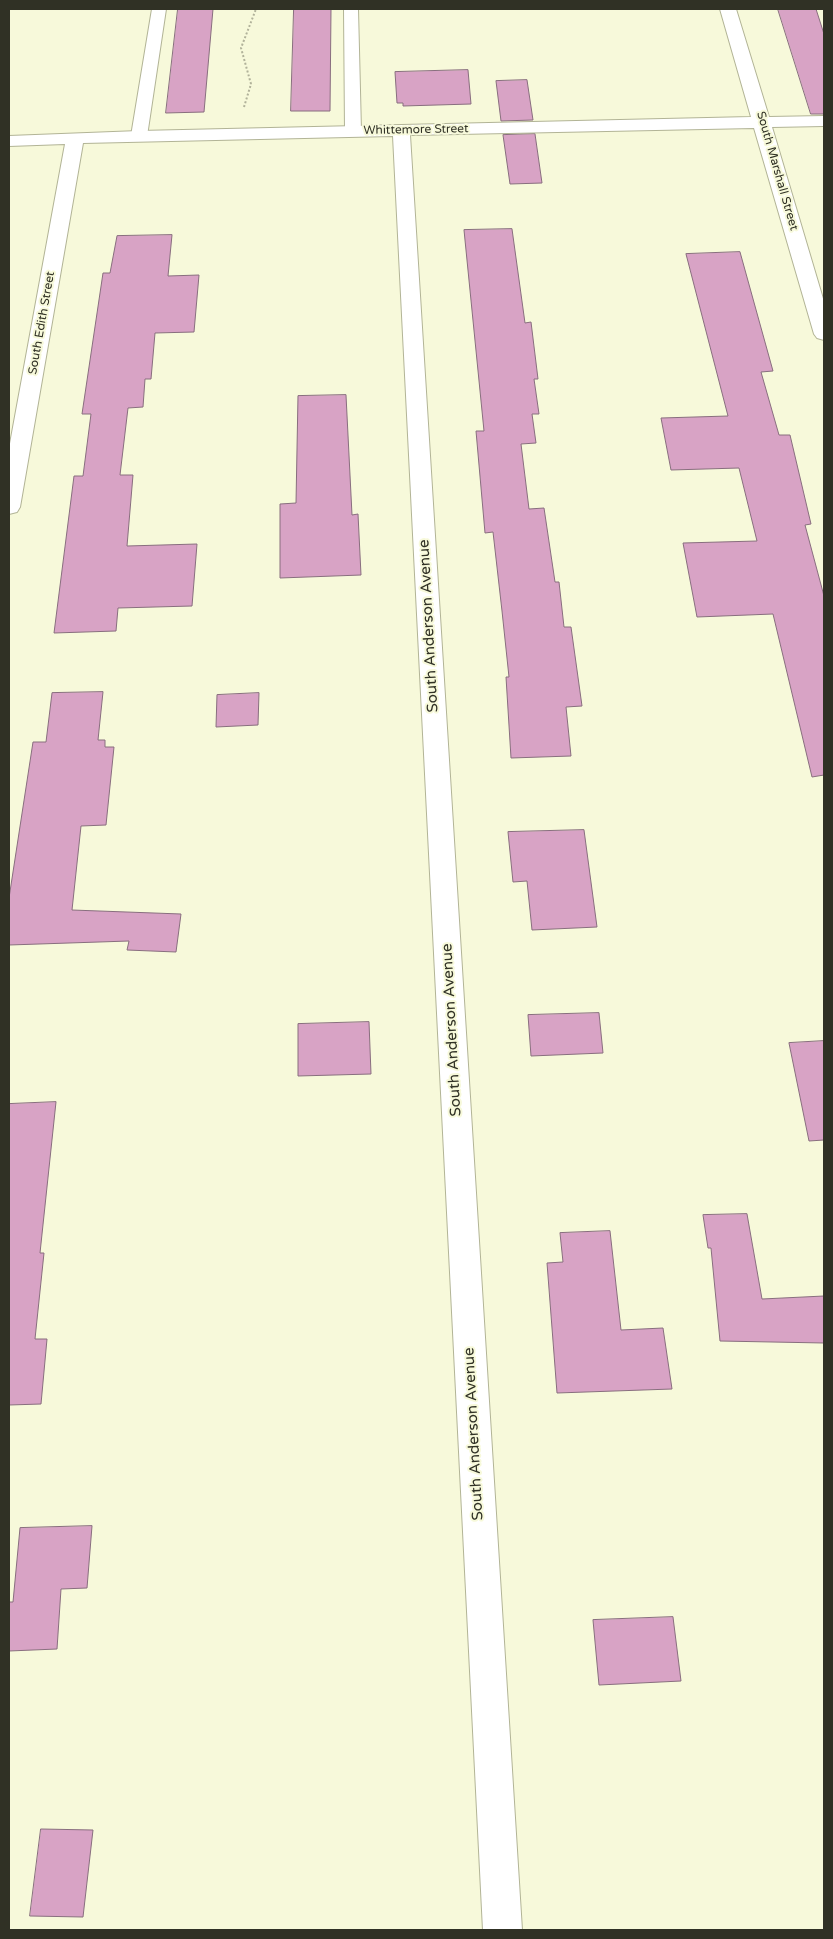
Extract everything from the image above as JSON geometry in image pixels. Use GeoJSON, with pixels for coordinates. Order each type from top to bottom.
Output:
{"type":"FeatureCollection","features":[{"type":"Feature","properties":{"kind":"street","name":"South Marshall Street"},"geometry":{"type":"LineString","coordinates":[[728,9],[824,334]]}},
{"type":"Feature","properties":{"kind":"street","name":"Whittemore Street"},"geometry":{"type":"LineString","coordinates":[[9,141],[139,136],[824,121]]}},
{"type":"Feature","properties":{"kind":"street","name":"South Anderson Avenue"},"geometry":{"type":"LineString","coordinates":[[401,130],[502,1930]]}},
{"type":"Feature","properties":{"kind":"street","name":"South Edith Street"},"geometry":{"type":"LineString","coordinates":[[9,507],[75,138]]}},
{"type":"Feature","properties":{"kind":"lane"},"geometry":{"type":"LineString","coordinates":[[139,136],[159,9]]}},
{"type":"Feature","properties":{"kind":"lane"},"geometry":{"type":"LineString","coordinates":[[351,9],[353,131]]}},
{"type":"Feature","properties":{"kind":"path"},"geometry":{"type":"LineString","coordinates":[[243,111],[251,84],[241,48],[256,9]]}},
{"type":"Feature","properties":{"kind":"building"},"geometry":{"type":"Polygon","coordinates":[[[178,9],[213,9],[204,112],[166,113],[178,9]]]}},
{"type":"Feature","properties":{"kind":"building"},"geometry":{"type":"Polygon","coordinates":[[[294,9],[331,9],[330,111],[291,111],[294,9]]]}},
{"type":"Feature","properties":{"kind":"building"},"geometry":{"type":"Polygon","coordinates":[[[778,9],[816,9],[824,34],[824,114],[811,114],[778,9]]]}},
{"type":"Feature","properties":{"kind":"building"},"geometry":{"type":"Polygon","coordinates":[[[468,70],[471,104],[403,106],[403,103],[397,103],[395,72],[468,70]]]}},
{"type":"Feature","properties":{"kind":"building"},"geometry":{"type":"Polygon","coordinates":[[[527,80],[533,120],[501,121],[496,81],[527,80]]]}},
{"type":"Feature","properties":{"kind":"building"},"geometry":{"type":"Polygon","coordinates":[[[535,134],[542,183],[510,184],[503,135],[535,134]]]}},
{"type":"Feature","properties":{"kind":"building"},"geometry":{"type":"Polygon","coordinates":[[[512,229],[525,323],[531,322],[538,379],[534,379],[539,414],[532,414],[536,443],[521,444],[529,509],[544,508],[555,582],[559,582],[564,627],[571,627],[582,706],[566,707],[571,756],[511,758],[506,677],[509,677],[493,532],[485,533],[476,431],[484,431],[464,230],[512,229]]]}},
{"type":"Feature","properties":{"kind":"building"},"geometry":{"type":"Polygon","coordinates":[[[172,235],[168,276],[199,275],[194,332],[155,333],[151,379],[145,379],[143,407],[128,408],[120,475],[133,475],[127,546],[197,544],[192,606],[118,608],[116,631],[54,633],[74,476],[83,476],[91,414],[82,414],[103,273],[110,273],[117,236],[172,235]]]}},
{"type":"Feature","properties":{"kind":"building"},"geometry":{"type":"Polygon","coordinates":[[[740,252],[773,371],[761,372],[779,435],[790,435],[811,524],[805,525],[824,596],[824,775],[812,777],[773,614],[697,617],[683,543],[757,541],[739,468],[671,470],[661,418],[728,416],[686,254],[740,252]]]}},
{"type":"Feature","properties":{"kind":"building"},"geometry":{"type":"Polygon","coordinates":[[[346,395],[352,515],[358,514],[361,575],[280,578],[280,504],[296,503],[298,396],[346,395]]]}},
{"type":"Feature","properties":{"kind":"building"},"geometry":{"type":"Polygon","coordinates":[[[103,692],[98,740],[105,740],[105,747],[114,747],[106,825],[81,826],[72,910],[181,914],[176,952],[127,950],[129,941],[9,945],[9,898],[33,742],[46,742],[52,693],[103,692]]]}},
{"type":"Feature","properties":{"kind":"building"},"geometry":{"type":"Polygon","coordinates":[[[259,693],[258,725],[216,727],[217,695],[259,693]]]}},
{"type":"Feature","properties":{"kind":"building"},"geometry":{"type":"Polygon","coordinates":[[[584,830],[597,927],[532,930],[527,881],[513,882],[508,832],[584,830]]]}},
{"type":"Feature","properties":{"kind":"building"},"geometry":{"type":"Polygon","coordinates":[[[599,1013],[603,1053],[531,1056],[528,1015],[599,1013]]]}},
{"type":"Feature","properties":{"kind":"building"},"geometry":{"type":"Polygon","coordinates":[[[369,1022],[371,1074],[298,1076],[298,1024],[369,1022]]]}},
{"type":"Feature","properties":{"kind":"building"},"geometry":{"type":"Polygon","coordinates":[[[824,1041],[824,1140],[809,1141],[789,1043],[824,1041]]]}},
{"type":"Feature","properties":{"kind":"building"},"geometry":{"type":"Polygon","coordinates":[[[56,1102],[40,1253],[44,1253],[35,1339],[47,1339],[41,1404],[9,1405],[9,1104],[56,1102]]]}},
{"type":"Feature","properties":{"kind":"building"},"geometry":{"type":"Polygon","coordinates":[[[747,1214],[762,1299],[824,1296],[824,1343],[720,1341],[711,1248],[708,1248],[703,1215],[747,1214]]]}},
{"type":"Feature","properties":{"kind":"building"},"geometry":{"type":"Polygon","coordinates":[[[610,1231],[621,1330],[663,1328],[672,1389],[557,1393],[547,1263],[563,1262],[560,1233],[610,1231]]]}},
{"type":"Feature","properties":{"kind":"building"},"geometry":{"type":"Polygon","coordinates":[[[92,1526],[87,1588],[61,1589],[57,1649],[9,1651],[9,1602],[13,1602],[20,1528],[92,1526]]]}},
{"type":"Feature","properties":{"kind":"building"},"geometry":{"type":"Polygon","coordinates":[[[673,1617],[681,1681],[599,1685],[593,1620],[673,1617]]]}},
{"type":"Feature","properties":{"kind":"building"},"geometry":{"type":"Polygon","coordinates":[[[41,1829],[93,1830],[83,1917],[30,1916],[41,1829]]]}}]}
